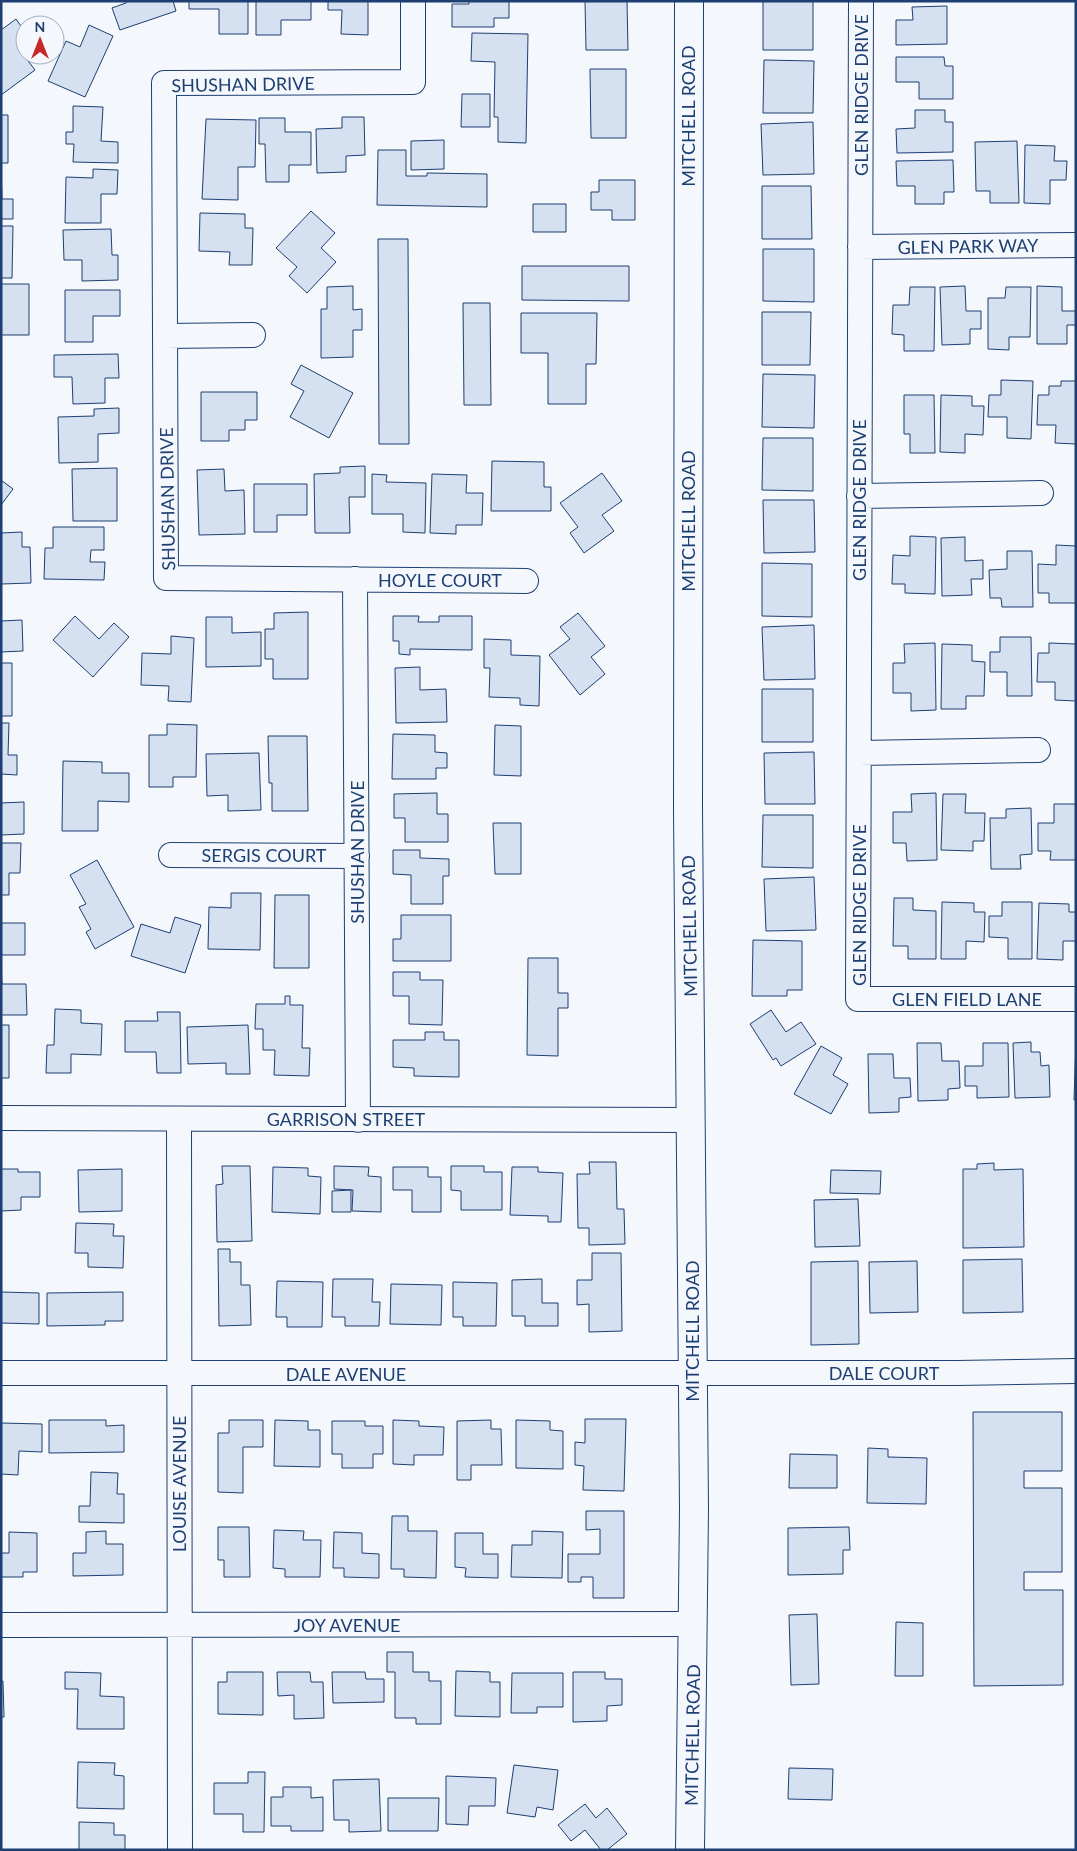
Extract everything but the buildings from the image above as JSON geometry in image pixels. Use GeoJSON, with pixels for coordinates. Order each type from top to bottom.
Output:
{"type":"FeatureCollection","features":[{"type":"Feature","properties":{"kind":"main road","name":"MITCHELL ROAD"},"geometry":{"type":"LineString","coordinates":[[689,1],[688,809],[694,1509],[690,1850]]}},
{"type":"Feature","properties":{"kind":"street","name":"SHUSHAN DRIVE"},"geometry":{"type":"LineString","coordinates":[[358,1120],[355,580],[166,578],[164,83],[413,82],[413,1]]}},
{"type":"Feature","properties":{"kind":"street","name":"GLEN RIDGE DRIVE"},"geometry":{"type":"LineString","coordinates":[[858,999],[861,1]]}},
{"type":"Feature","properties":{"kind":"street","name":"GLEN PARK WAY"},"geometry":{"type":"LineString","coordinates":[[860,247],[1076,245]]}},
{"type":"Feature","properties":{"kind":"street"},"geometry":{"type":"LineString","coordinates":[[165,336],[253,335]]}},
{"type":"Feature","properties":{"kind":"street"},"geometry":{"type":"LineString","coordinates":[[859,496],[1041,493]]}},
{"type":"Feature","properties":{"kind":"street","name":"HOYLE COURT"},"geometry":{"type":"LineString","coordinates":[[355,580],[526,580]]}},
{"type":"Feature","properties":{"kind":"street"},"geometry":{"type":"LineString","coordinates":[[859,753],[1038,750]]}},
{"type":"Feature","properties":{"kind":"street","name":"SERGIS COURT"},"geometry":{"type":"LineString","coordinates":[[171,855],[357,856]]}},
{"type":"Feature","properties":{"kind":"street","name":"GLEN FIELD LANE"},"geometry":{"type":"LineString","coordinates":[[858,999],[1076,999]]}},
{"type":"Feature","properties":{"kind":"street","name":"GARRISON STREET"},"geometry":{"type":"LineString","coordinates":[[1,1118],[692,1120]]}},
{"type":"Feature","properties":{"kind":"street","name":"LOUISE AVENUE"},"geometry":{"type":"LineString","coordinates":[[179,1119],[180,1850]]}},
{"type":"Feature","properties":{"kind":"street","name":"DALE COURT"},"geometry":{"type":"LineString","coordinates":[[692,1374],[1076,1371]]}},
{"type":"Feature","properties":{"kind":"street","name":"DALE AVENUE"},"geometry":{"type":"LineString","coordinates":[[1,1373],[692,1374]]}},
{"type":"Feature","properties":{"kind":"street","name":"JOY AVENUE"},"geometry":{"type":"LineString","coordinates":[[1,1625],[693,1624]]}}]}
